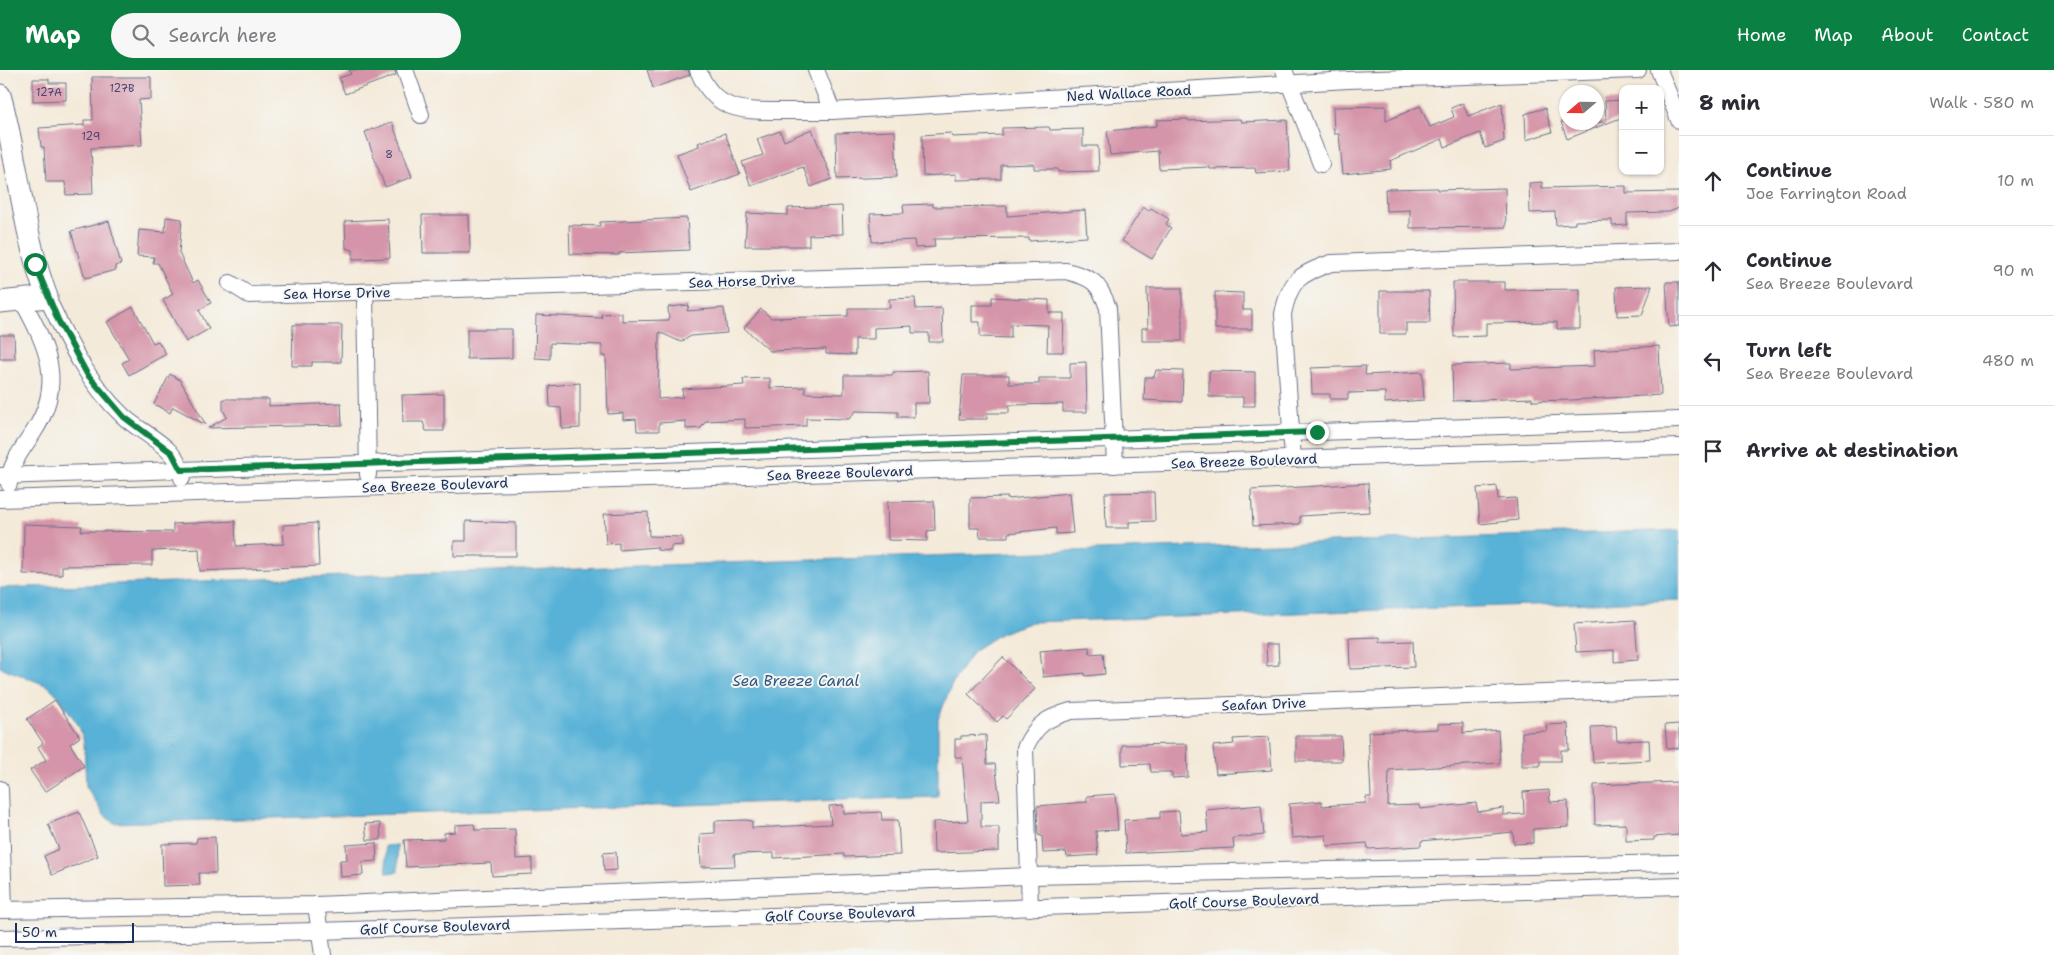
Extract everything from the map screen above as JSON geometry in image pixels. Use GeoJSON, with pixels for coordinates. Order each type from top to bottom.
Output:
{"type":"FeatureCollection","features":[{"type":"Feature","properties":{"kind":"main road"},"geometry":{"type":"LineString","coordinates":[[0,95],[14,154],[28,234],[35,264],[47,297],[0,302]]}},
{"type":"Feature","properties":{"kind":"street"},"geometry":{"type":"LineString","coordinates":[[405,70],[421,115]]}},
{"type":"Feature","properties":{"kind":"street","name":"Ned Wallace Road"},"geometry":{"type":"LineString","coordinates":[[698,70],[711,93],[722,103],[736,109],[832,111],[1286,77],[1638,70]]}},
{"type":"Feature","properties":{"kind":"street"},"geometry":{"type":"LineString","coordinates":[[816,70],[832,111]]}},
{"type":"Feature","properties":{"kind":"street"},"geometry":{"type":"LineString","coordinates":[[1659,70],[1679,120]]}},
{"type":"Feature","properties":{"kind":"street"},"geometry":{"type":"LineString","coordinates":[[1286,77],[1321,164]]}},
{"type":"Feature","properties":{"kind":"street"},"geometry":{"type":"LineString","coordinates":[[1293,459],[1293,433],[1283,314],[1293,282],[1306,272],[1331,263],[1679,251]]}},
{"type":"Feature","properties":{"kind":"street","name":"Sea Horse Drive"},"geometry":{"type":"LineString","coordinates":[[230,283],[249,295],[1066,271],[1089,277],[1102,290],[1108,308],[1116,464]]}},
{"type":"Feature","properties":{"kind":"street"},"geometry":{"type":"LineString","coordinates":[[365,293],[368,488]]}},
{"type":"Feature","properties":{"kind":"street"},"geometry":{"type":"LineString","coordinates":[[47,297],[76,355],[104,396],[124,417],[172,453],[181,470],[183,493]]}},
{"type":"Feature","properties":{"kind":"street"},"geometry":{"type":"LineString","coordinates":[[5,498],[5,476],[35,430],[46,404],[50,386],[50,362],[37,328],[22,300]]}},
{"type":"Feature","properties":{"kind":"street"},"geometry":{"type":"LineString","coordinates":[[50,362],[76,355]]}},
{"type":"Feature","properties":{"kind":"street","name":"Sea Breeze Boulevard"},"geometry":{"type":"LineString","coordinates":[[5,476],[1679,420]]}},
{"type":"Feature","properties":{"kind":"street","name":"Sea Breeze Boulevard"},"geometry":{"type":"LineString","coordinates":[[5,498],[1679,448]]}},
{"type":"Feature","properties":{"kind":"street","name":"Seafan Drive"},"geometry":{"type":"LineString","coordinates":[[1030,908],[1025,748],[1032,734],[1049,718],[1071,711],[1679,688]]}},
{"type":"Feature","properties":{"kind":"street"},"geometry":{"type":"LineString","coordinates":[[0,789],[2,910]]}},
{"type":"Feature","properties":{"kind":"street","name":"Golf Course Boulevard"},"geometry":{"type":"LineString","coordinates":[[2,910],[316,905],[1030,876],[1679,863]]}},
{"type":"Feature","properties":{"kind":"street","name":"Golf Course Boulevard"},"geometry":{"type":"LineString","coordinates":[[0,938],[318,931],[1679,886]]}},
{"type":"Feature","properties":{"kind":"street"},"geometry":{"type":"LineString","coordinates":[[316,905],[318,931],[323,955]]}},
{"type":"Feature","properties":{"kind":"water","name":"Sea Breeze Canal"},"geometry":{"type":"Polygon","coordinates":[[[1679,530],[1679,600],[1032,622],[1001,633],[973,651],[952,684],[938,719],[938,797],[114,823],[104,815],[86,786],[84,742],[79,726],[59,697],[48,686],[0,667],[0,588],[1679,530]]]}},
{"type":"Feature","properties":{"kind":"water"},"geometry":{"type":"Polygon","coordinates":[[[397,845],[398,872],[387,873],[385,846],[397,845]]]}},
{"type":"Feature","properties":{"kind":"building"},"geometry":{"type":"Polygon","coordinates":[[[349,70],[395,70],[396,75],[345,94],[339,78],[351,74],[349,70]]]}},
{"type":"Feature","properties":{"kind":"building"},"geometry":{"type":"Polygon","coordinates":[[[647,70],[688,70],[690,75],[653,88],[647,70]]]}},
{"type":"Feature","properties":{"kind":"building"},"geometry":{"type":"Polygon","coordinates":[[[92,77],[151,77],[151,99],[139,100],[142,145],[91,148],[93,194],[66,195],[65,182],[46,182],[44,147],[41,147],[39,128],[84,125],[84,120],[93,120],[92,77]]]}},
{"type":"Feature","properties":{"kind":"building"},"geometry":{"type":"Polygon","coordinates":[[[33,79],[49,79],[49,83],[66,83],[66,100],[33,101],[33,79]]]}},
{"type":"Feature","properties":{"kind":"building"},"geometry":{"type":"Polygon","coordinates":[[[1619,100],[1619,119],[1604,124],[1604,122],[1606,122],[1605,101],[1619,100]]]}},
{"type":"Feature","properties":{"kind":"building"},"geometry":{"type":"Polygon","coordinates":[[[1463,103],[1468,116],[1502,103],[1504,141],[1485,148],[1480,133],[1445,147],[1442,139],[1390,161],[1391,169],[1343,174],[1339,134],[1334,134],[1333,107],[1386,106],[1386,121],[1420,106],[1430,127],[1454,117],[1451,108],[1463,103]]]}},
{"type":"Feature","properties":{"kind":"building"},"geometry":{"type":"Polygon","coordinates":[[[1545,108],[1552,132],[1526,140],[1525,114],[1545,108]]]}},
{"type":"Feature","properties":{"kind":"building"},"geometry":{"type":"Polygon","coordinates":[[[1188,119],[1189,121],[1240,119],[1241,122],[1287,120],[1290,171],[1256,173],[1255,168],[1210,169],[1210,167],[1159,169],[1158,151],[1110,155],[1107,131],[1157,126],[1157,120],[1188,119]]]}},
{"type":"Feature","properties":{"kind":"building"},"geometry":{"type":"Polygon","coordinates":[[[392,122],[412,177],[385,187],[365,132],[392,122]]]}},
{"type":"Feature","properties":{"kind":"building"},"geometry":{"type":"Polygon","coordinates":[[[1049,127],[1050,130],[1083,129],[1083,146],[1098,146],[1099,171],[1058,172],[1058,169],[1034,169],[1034,164],[1001,165],[1001,179],[956,180],[956,174],[923,176],[922,135],[951,133],[952,137],[1002,135],[1002,128],[1049,127]]]}},
{"type":"Feature","properties":{"kind":"building"},"geometry":{"type":"Polygon","coordinates":[[[812,129],[832,179],[811,187],[803,167],[751,186],[742,162],[763,155],[757,139],[780,131],[784,141],[812,129]]]}},
{"type":"Feature","properties":{"kind":"building"},"geometry":{"type":"Polygon","coordinates":[[[1564,130],[1590,130],[1567,139],[1564,130]]]}},
{"type":"Feature","properties":{"kind":"building"},"geometry":{"type":"Polygon","coordinates":[[[895,131],[897,177],[837,179],[836,133],[895,131]]]}},
{"type":"Feature","properties":{"kind":"building"},"geometry":{"type":"Polygon","coordinates":[[[725,133],[740,174],[691,192],[677,154],[699,146],[698,143],[725,133]]]}},
{"type":"Feature","properties":{"kind":"building"},"geometry":{"type":"Polygon","coordinates":[[[1542,182],[1542,188],[1626,186],[1626,193],[1679,192],[1679,208],[1669,212],[1627,213],[1627,225],[1612,226],[1612,220],[1575,221],[1575,224],[1556,225],[1555,212],[1530,213],[1529,183],[1542,182]]]}},
{"type":"Feature","properties":{"kind":"building"},"geometry":{"type":"Polygon","coordinates":[[[1438,188],[1438,190],[1505,188],[1506,227],[1410,228],[1410,210],[1386,211],[1385,189],[1438,188]]]}},
{"type":"Feature","properties":{"kind":"building"},"geometry":{"type":"Polygon","coordinates":[[[933,204],[933,207],[1007,206],[1007,216],[1085,210],[1087,237],[1029,241],[1029,238],[934,239],[935,247],[915,248],[914,240],[872,242],[870,214],[904,213],[903,205],[933,204]]]}},
{"type":"Feature","properties":{"kind":"building"},"geometry":{"type":"Polygon","coordinates":[[[842,206],[843,234],[809,235],[809,246],[745,246],[747,213],[788,215],[788,208],[842,206]]]}},
{"type":"Feature","properties":{"kind":"building"},"geometry":{"type":"Polygon","coordinates":[[[1143,207],[1149,211],[1151,208],[1169,219],[1166,224],[1171,228],[1152,259],[1122,241],[1143,207]]]}},
{"type":"Feature","properties":{"kind":"building"},"geometry":{"type":"Polygon","coordinates":[[[422,215],[469,215],[470,253],[423,253],[422,215]]]}},
{"type":"Feature","properties":{"kind":"building"},"geometry":{"type":"Polygon","coordinates":[[[166,217],[182,219],[179,253],[193,283],[198,280],[211,303],[199,310],[209,329],[186,342],[163,300],[173,294],[158,263],[153,263],[154,257],[137,256],[139,230],[165,232],[166,217]]]}},
{"type":"Feature","properties":{"kind":"building"},"geometry":{"type":"Polygon","coordinates":[[[687,218],[689,250],[619,253],[619,255],[570,254],[569,225],[600,226],[600,222],[687,218]]]}},
{"type":"Feature","properties":{"kind":"building"},"geometry":{"type":"Polygon","coordinates":[[[388,219],[390,258],[353,259],[353,250],[346,248],[345,221],[388,219]]]}},
{"type":"Feature","properties":{"kind":"building"},"geometry":{"type":"Polygon","coordinates":[[[109,221],[121,264],[115,266],[116,270],[85,278],[71,231],[109,221]]]}},
{"type":"Feature","properties":{"kind":"building"},"geometry":{"type":"Polygon","coordinates":[[[1453,282],[1505,282],[1505,290],[1580,289],[1580,329],[1557,329],[1557,322],[1486,323],[1486,336],[1454,337],[1453,282]]]}},
{"type":"Feature","properties":{"kind":"building"},"geometry":{"type":"Polygon","coordinates":[[[1666,282],[1679,282],[1679,326],[1669,327],[1666,282]]]}},
{"type":"Feature","properties":{"kind":"building"},"geometry":{"type":"Polygon","coordinates":[[[1652,286],[1642,315],[1617,316],[1616,287],[1652,286]]]}},
{"type":"Feature","properties":{"kind":"building"},"geometry":{"type":"Polygon","coordinates":[[[1147,288],[1182,288],[1182,341],[1142,341],[1142,328],[1148,328],[1147,288]]]}},
{"type":"Feature","properties":{"kind":"building"},"geometry":{"type":"Polygon","coordinates":[[[1380,291],[1429,291],[1430,323],[1406,323],[1406,334],[1380,334],[1380,291]]]}},
{"type":"Feature","properties":{"kind":"building"},"geometry":{"type":"Polygon","coordinates":[[[1215,292],[1243,293],[1243,310],[1252,310],[1252,329],[1215,329],[1215,292]]]}},
{"type":"Feature","properties":{"kind":"building"},"geometry":{"type":"Polygon","coordinates":[[[992,297],[1049,300],[1049,313],[1064,313],[1063,352],[1047,352],[1048,325],[1011,324],[1011,338],[980,337],[980,322],[972,322],[972,305],[992,305],[992,297]]]}},
{"type":"Feature","properties":{"kind":"building"},"geometry":{"type":"Polygon","coordinates":[[[915,298],[916,309],[942,308],[943,342],[929,342],[929,333],[912,333],[912,326],[874,328],[874,339],[855,339],[855,355],[826,354],[826,349],[770,351],[744,328],[761,309],[771,318],[848,316],[848,308],[890,308],[889,299],[915,298]]]}},
{"type":"Feature","properties":{"kind":"building"},"geometry":{"type":"Polygon","coordinates":[[[689,305],[687,311],[724,308],[727,333],[691,336],[681,342],[659,332],[658,399],[683,397],[682,389],[744,385],[743,379],[770,378],[770,388],[805,387],[805,393],[844,394],[844,375],[893,375],[893,372],[928,371],[929,403],[914,403],[914,417],[898,417],[898,412],[856,411],[849,419],[806,418],[806,426],[745,428],[745,419],[706,421],[701,428],[686,429],[686,421],[659,423],[659,431],[637,431],[636,419],[623,420],[623,413],[608,414],[606,356],[602,356],[602,345],[550,343],[550,359],[535,358],[536,315],[602,318],[601,314],[622,313],[622,321],[669,320],[668,307],[689,305]]]}},
{"type":"Feature","properties":{"kind":"building"},"geometry":{"type":"Polygon","coordinates":[[[133,307],[153,343],[158,341],[166,354],[129,375],[122,363],[129,359],[107,322],[133,307]]]}},
{"type":"Feature","properties":{"kind":"building"},"geometry":{"type":"Polygon","coordinates":[[[293,325],[342,325],[341,362],[312,362],[312,366],[292,366],[293,325]]]}},
{"type":"Feature","properties":{"kind":"building"},"geometry":{"type":"Polygon","coordinates":[[[467,329],[512,329],[512,358],[467,359],[467,329]]]}},
{"type":"Feature","properties":{"kind":"building"},"geometry":{"type":"Polygon","coordinates":[[[0,335],[14,335],[15,359],[0,359],[0,335]]]}},
{"type":"Feature","properties":{"kind":"building"},"geometry":{"type":"Polygon","coordinates":[[[1659,346],[1661,395],[1571,400],[1532,401],[1532,398],[1453,401],[1452,365],[1511,363],[1511,369],[1595,366],[1594,350],[1659,346]]]}},
{"type":"Feature","properties":{"kind":"building"},"geometry":{"type":"Polygon","coordinates":[[[1086,362],[1087,412],[1063,412],[1063,404],[1009,405],[1009,413],[987,413],[987,419],[959,419],[963,375],[1009,375],[1009,384],[1039,384],[1039,378],[1070,378],[1070,363],[1086,362]]]}},
{"type":"Feature","properties":{"kind":"building"},"geometry":{"type":"Polygon","coordinates":[[[1366,366],[1365,375],[1422,372],[1424,400],[1385,403],[1385,392],[1348,393],[1348,399],[1330,399],[1330,394],[1312,394],[1311,368],[1366,366]]]}},
{"type":"Feature","properties":{"kind":"building"},"geometry":{"type":"Polygon","coordinates":[[[1156,370],[1183,371],[1182,402],[1144,400],[1145,377],[1154,377],[1156,370]]]}},
{"type":"Feature","properties":{"kind":"building"},"geometry":{"type":"Polygon","coordinates":[[[1209,371],[1255,372],[1255,406],[1243,406],[1243,397],[1209,397],[1209,371]]]}},
{"type":"Feature","properties":{"kind":"building"},"geometry":{"type":"Polygon","coordinates":[[[170,374],[180,380],[206,425],[173,407],[170,413],[154,404],[170,374]]]}},
{"type":"Feature","properties":{"kind":"building"},"geometry":{"type":"Polygon","coordinates":[[[580,383],[580,428],[562,429],[561,408],[550,407],[549,386],[580,383]]]}},
{"type":"Feature","properties":{"kind":"building"},"geometry":{"type":"Polygon","coordinates":[[[444,394],[444,431],[426,431],[423,422],[403,422],[402,395],[444,394]]]}},
{"type":"Feature","properties":{"kind":"building"},"geometry":{"type":"Polygon","coordinates":[[[223,399],[269,399],[269,406],[341,403],[342,425],[208,428],[227,417],[223,410],[223,399]]]}},
{"type":"Feature","properties":{"kind":"building"},"geometry":{"type":"Polygon","coordinates":[[[1368,483],[1370,512],[1300,516],[1300,524],[1253,526],[1251,490],[1368,483]]]}},
{"type":"Feature","properties":{"kind":"building"},"geometry":{"type":"Polygon","coordinates":[[[1497,486],[1498,499],[1516,498],[1518,520],[1480,524],[1477,488],[1497,486]]]}},
{"type":"Feature","properties":{"kind":"building"},"geometry":{"type":"Polygon","coordinates":[[[1154,492],[1155,521],[1129,522],[1129,528],[1106,528],[1105,493],[1154,492]]]}},
{"type":"Feature","properties":{"kind":"building"},"geometry":{"type":"Polygon","coordinates":[[[1069,493],[1073,533],[1056,534],[1056,528],[1008,533],[1008,537],[980,537],[979,528],[970,528],[970,498],[1008,497],[1008,499],[1069,493]]]}},
{"type":"Feature","properties":{"kind":"building"},"geometry":{"type":"Polygon","coordinates":[[[934,501],[935,530],[927,531],[927,541],[888,540],[887,502],[934,501]]]}},
{"type":"Feature","properties":{"kind":"building"},"geometry":{"type":"Polygon","coordinates":[[[648,512],[649,536],[682,537],[682,545],[671,546],[671,551],[657,550],[657,547],[619,550],[619,543],[606,544],[604,514],[648,512]]]}},
{"type":"Feature","properties":{"kind":"building"},"geometry":{"type":"Polygon","coordinates":[[[235,521],[236,546],[284,544],[283,525],[317,523],[319,566],[200,571],[199,549],[152,551],[152,565],[62,566],[62,575],[23,574],[24,524],[82,526],[81,531],[173,532],[173,524],[235,521]]]}},
{"type":"Feature","properties":{"kind":"building"},"geometry":{"type":"Polygon","coordinates":[[[466,521],[516,523],[516,556],[454,556],[454,541],[466,541],[466,521]]]}},
{"type":"Feature","properties":{"kind":"building"},"geometry":{"type":"Polygon","coordinates":[[[1635,620],[1638,660],[1614,662],[1614,650],[1576,652],[1574,624],[1635,620]]]}},
{"type":"Feature","properties":{"kind":"building"},"geometry":{"type":"Polygon","coordinates":[[[1380,637],[1380,642],[1413,641],[1414,667],[1350,669],[1349,638],[1380,637]]]}},
{"type":"Feature","properties":{"kind":"building"},"geometry":{"type":"Polygon","coordinates":[[[1266,644],[1278,644],[1279,665],[1267,666],[1266,644]]]}},
{"type":"Feature","properties":{"kind":"building"},"geometry":{"type":"Polygon","coordinates":[[[1089,647],[1090,654],[1103,653],[1105,674],[1085,676],[1085,673],[1043,677],[1040,651],[1089,647]]]}},
{"type":"Feature","properties":{"kind":"building"},"geometry":{"type":"Polygon","coordinates":[[[1003,657],[1035,689],[1006,719],[1003,716],[997,722],[968,694],[1003,657]]]}},
{"type":"Feature","properties":{"kind":"building"},"geometry":{"type":"Polygon","coordinates":[[[55,700],[80,737],[70,744],[84,766],[45,792],[30,770],[46,760],[38,747],[43,743],[27,719],[55,700]]]}},
{"type":"Feature","properties":{"kind":"building"},"geometry":{"type":"Polygon","coordinates":[[[1463,723],[1463,733],[1498,730],[1500,763],[1389,770],[1388,806],[1419,805],[1420,809],[1476,803],[1478,812],[1503,808],[1503,815],[1524,814],[1523,792],[1549,790],[1550,802],[1568,801],[1569,827],[1533,829],[1533,843],[1514,844],[1513,832],[1421,841],[1421,846],[1368,849],[1367,843],[1327,846],[1326,835],[1292,838],[1289,804],[1322,801],[1322,806],[1366,803],[1366,797],[1371,797],[1368,732],[1438,729],[1438,724],[1463,723]]]}},
{"type":"Feature","properties":{"kind":"building"},"geometry":{"type":"Polygon","coordinates":[[[1568,724],[1569,750],[1561,750],[1561,761],[1540,761],[1540,766],[1522,766],[1522,732],[1547,731],[1546,725],[1568,724]]]}},
{"type":"Feature","properties":{"kind":"building"},"geometry":{"type":"Polygon","coordinates":[[[1679,724],[1679,748],[1667,749],[1665,725],[1679,724]]]}},
{"type":"Feature","properties":{"kind":"building"},"geometry":{"type":"Polygon","coordinates":[[[1616,726],[1617,741],[1649,740],[1650,760],[1593,763],[1591,727],[1616,726]]]}},
{"type":"Feature","properties":{"kind":"building"},"geometry":{"type":"Polygon","coordinates":[[[986,735],[987,764],[995,764],[1000,800],[981,801],[981,827],[999,827],[999,851],[934,853],[933,822],[968,821],[962,757],[955,757],[955,739],[961,739],[961,736],[986,735]]]}},
{"type":"Feature","properties":{"kind":"building"},"geometry":{"type":"Polygon","coordinates":[[[1296,736],[1341,736],[1342,761],[1296,761],[1296,736]]]}},
{"type":"Feature","properties":{"kind":"building"},"geometry":{"type":"Polygon","coordinates":[[[1269,737],[1272,770],[1216,774],[1213,746],[1234,744],[1233,739],[1269,737]]]}},
{"type":"Feature","properties":{"kind":"building"},"geometry":{"type":"Polygon","coordinates":[[[1187,744],[1188,777],[1172,778],[1172,772],[1151,772],[1150,764],[1122,765],[1122,745],[1187,744]]]}},
{"type":"Feature","properties":{"kind":"building"},"geometry":{"type":"Polygon","coordinates":[[[1679,782],[1679,835],[1654,837],[1654,840],[1626,841],[1626,824],[1595,825],[1594,785],[1679,782]]]}},
{"type":"Feature","properties":{"kind":"building"},"geometry":{"type":"Polygon","coordinates":[[[1115,794],[1118,830],[1096,831],[1098,855],[1067,857],[1066,852],[1043,853],[1042,836],[1038,835],[1037,806],[1087,802],[1087,796],[1115,794]]]}},
{"type":"Feature","properties":{"kind":"building"},"geometry":{"type":"Polygon","coordinates":[[[843,805],[844,814],[881,812],[882,820],[898,820],[900,855],[844,857],[844,854],[774,858],[774,853],[734,854],[735,866],[701,867],[700,834],[715,833],[715,821],[752,821],[752,828],[831,824],[829,806],[843,805]]]}},
{"type":"Feature","properties":{"kind":"building"},"geometry":{"type":"Polygon","coordinates":[[[1261,805],[1264,835],[1233,838],[1234,848],[1126,853],[1124,820],[1160,818],[1160,812],[1179,811],[1181,834],[1208,832],[1206,810],[1261,805]]]}},
{"type":"Feature","properties":{"kind":"building"},"geometry":{"type":"Polygon","coordinates":[[[79,812],[98,856],[52,875],[44,856],[59,849],[48,824],[79,812]]]}},
{"type":"Feature","properties":{"kind":"building"},"geometry":{"type":"Polygon","coordinates":[[[380,823],[381,840],[367,840],[365,824],[380,823]]]}},
{"type":"Feature","properties":{"kind":"building"},"geometry":{"type":"Polygon","coordinates":[[[474,824],[475,830],[515,829],[516,859],[532,858],[532,874],[492,876],[491,863],[406,867],[404,840],[444,839],[444,833],[455,832],[455,825],[474,824]]]}},
{"type":"Feature","properties":{"kind":"building"},"geometry":{"type":"Polygon","coordinates":[[[215,837],[216,873],[199,873],[200,885],[163,886],[162,844],[196,843],[197,838],[215,837]]]}},
{"type":"Feature","properties":{"kind":"building"},"geometry":{"type":"Polygon","coordinates":[[[376,843],[377,861],[362,862],[363,875],[341,877],[340,860],[347,860],[346,845],[376,843]]]}},
{"type":"Feature","properties":{"kind":"building"},"geometry":{"type":"Polygon","coordinates":[[[616,852],[617,870],[604,871],[603,853],[616,852]]]}},
{"type":"Feature","properties":{"kind":"route"},"geometry":{"type":"LineString","coordinates":[[35,264],[47,297],[87,374],[124,417],[172,453],[181,470],[1317,432]]}}]}
